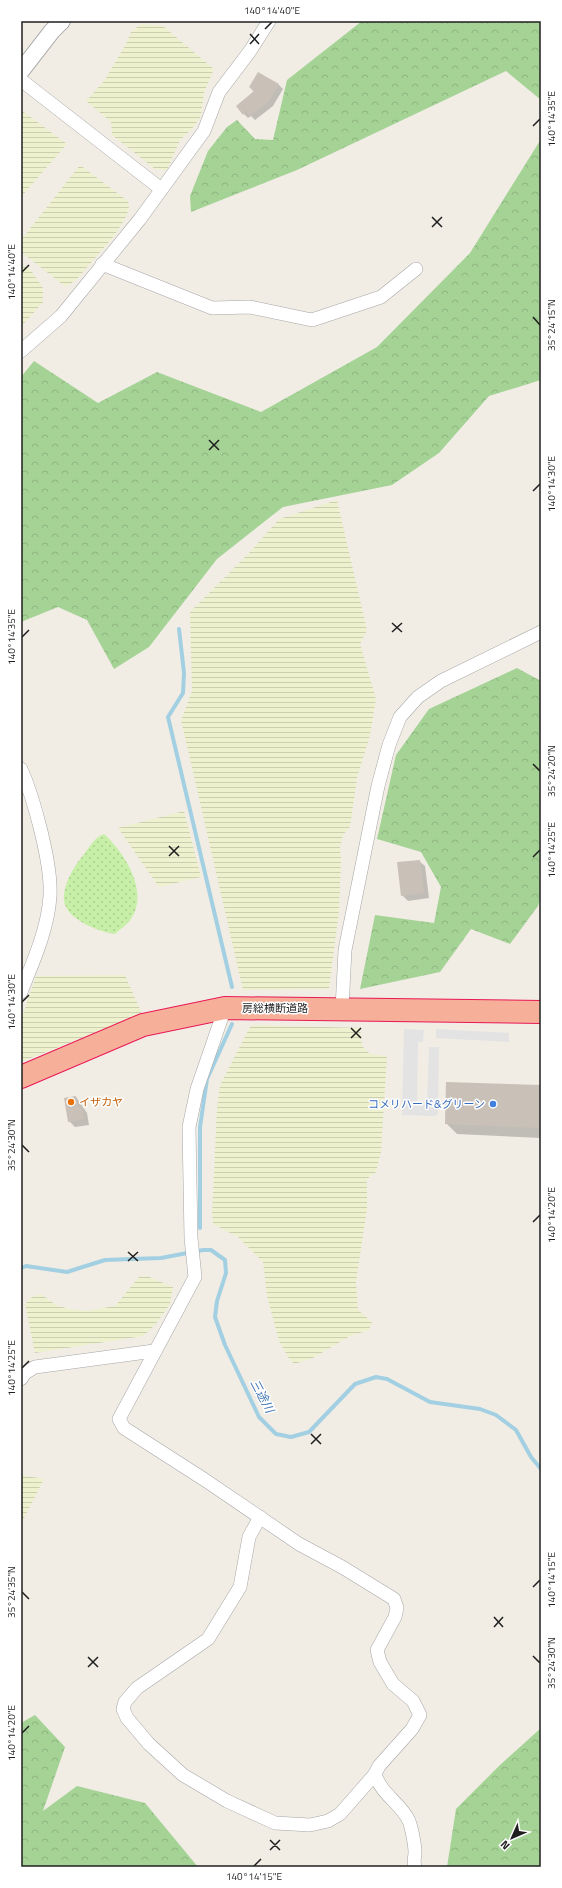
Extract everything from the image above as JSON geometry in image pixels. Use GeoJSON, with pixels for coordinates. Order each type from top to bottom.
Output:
{"type":"FeatureCollection","features":[{"type":"Feature","properties":{"kind":"highway","name":"房総横断道路"},"geometry":{"type":"LineString","coordinates":[[21,1077],[144,1025],[225,1008],[541,1012]]}},
{"type":"Feature","properties":{"kind":"street"},"geometry":{"type":"LineString","coordinates":[[21,71],[52,31],[62,21]]}},
{"type":"Feature","properties":{"kind":"street"},"geometry":{"type":"LineString","coordinates":[[21,351],[61,316],[140,219],[204,131],[219,92],[250,51],[269,21]]}},
{"type":"Feature","properties":{"kind":"street"},"geometry":{"type":"LineString","coordinates":[[21,80],[162,189]]}},
{"type":"Feature","properties":{"kind":"street"},"geometry":{"type":"LineString","coordinates":[[102,264],[212,308],[250,307],[312,320],[381,297],[416,268]]}},
{"type":"Feature","properties":{"kind":"street"},"geometry":{"type":"LineString","coordinates":[[342,1009],[345,950],[378,786],[389,745],[400,717],[418,698],[441,682],[541,632]]}},
{"type":"Feature","properties":{"kind":"street"},"geometry":{"type":"LineString","coordinates":[[21,769],[46,857],[50,896],[45,924],[21,992]]}},
{"type":"Feature","properties":{"kind":"street"},"geometry":{"type":"LineString","coordinates":[[225,1008],[197,1089],[189,1127],[191,1238],[195,1277],[154,1351],[119,1419],[124,1428],[260,1517],[300,1544],[342,1566],[394,1599],[397,1608],[395,1617],[377,1650],[380,1662],[393,1684],[413,1701],[420,1714],[412,1729],[379,1766],[375,1774],[340,1814],[328,1822],[310,1825],[275,1823],[227,1801],[183,1775],[149,1744],[127,1718],[123,1709],[125,1702],[137,1688],[208,1639],[240,1587],[249,1537],[260,1517]]}},
{"type":"Feature","properties":{"kind":"street"},"geometry":{"type":"LineString","coordinates":[[21,1379],[25,1373],[35,1367],[154,1351]]}},
{"type":"Feature","properties":{"kind":"street"},"geometry":{"type":"LineString","coordinates":[[375,1774],[377,1782],[384,1792],[408,1819],[415,1852],[415,1867]]}},
{"type":"Feature","properties":{"kind":"green space"},"geometry":{"type":"Polygon","coordinates":[[[362,21],[541,21],[541,100],[506,71],[297,170],[191,212],[190,196],[208,151],[227,127],[237,120],[255,139],[273,140],[287,80],[362,21]]]}},
{"type":"Feature","properties":{"kind":"green space"},"geometry":{"type":"Polygon","coordinates":[[[141,24],[163,26],[214,69],[204,93],[201,116],[192,129],[180,140],[167,170],[155,169],[112,135],[111,122],[86,101],[104,81],[126,44],[131,32],[141,24]]]}},
{"type":"Feature","properties":{"kind":"green space"},"geometry":{"type":"Polygon","coordinates":[[[21,110],[67,144],[21,197],[21,110]]]}},
{"type":"Feature","properties":{"kind":"green space"},"geometry":{"type":"Polygon","coordinates":[[[541,139],[541,380],[489,396],[439,453],[392,485],[283,507],[217,559],[149,647],[114,669],[87,620],[58,607],[21,622],[21,377],[34,361],[98,403],[157,372],[261,412],[377,347],[470,253],[541,139]]]}},
{"type":"Feature","properties":{"kind":"green space"},"geometry":{"type":"Polygon","coordinates":[[[80,165],[128,201],[129,207],[126,217],[114,236],[77,279],[66,287],[21,252],[21,240],[80,165]]]}},
{"type":"Feature","properties":{"kind":"green space"},"geometry":{"type":"Polygon","coordinates":[[[21,264],[30,269],[43,288],[43,302],[21,327],[21,264]]]}},
{"type":"Feature","properties":{"kind":"green space"},"geometry":{"type":"Polygon","coordinates":[[[337,500],[367,630],[360,644],[376,699],[370,735],[357,778],[350,827],[343,835],[340,847],[341,861],[339,911],[329,989],[243,990],[181,720],[192,691],[190,612],[251,551],[279,519],[337,500]]]}},
{"type":"Feature","properties":{"kind":"green space"},"geometry":{"type":"Polygon","coordinates":[[[517,668],[541,681],[541,896],[538,906],[510,944],[471,929],[440,972],[360,989],[375,915],[434,923],[441,887],[421,852],[377,839],[396,755],[429,709],[517,668]]]}},
{"type":"Feature","properties":{"kind":"green space"},"geometry":{"type":"Polygon","coordinates":[[[184,811],[201,877],[159,887],[118,828],[184,811]]]}},
{"type":"Feature","properties":{"kind":"green space"},"geometry":{"type":"Polygon","coordinates":[[[104,834],[119,851],[132,873],[138,897],[136,908],[131,919],[115,934],[100,931],[76,919],[66,907],[64,900],[65,887],[77,863],[93,842],[104,834]]]}},
{"type":"Feature","properties":{"kind":"green space"},"geometry":{"type":"Polygon","coordinates":[[[125,975],[142,1014],[21,1062],[21,1020],[36,976],[125,975]]]}},
{"type":"Feature","properties":{"kind":"green space"},"geometry":{"type":"Polygon","coordinates":[[[251,1025],[360,1028],[362,1046],[370,1054],[387,1056],[381,1152],[376,1172],[367,1179],[367,1209],[356,1282],[358,1310],[372,1322],[369,1330],[350,1336],[313,1358],[294,1364],[288,1357],[279,1341],[267,1296],[263,1262],[238,1237],[213,1224],[212,1214],[217,1108],[220,1085],[251,1025]]]}},
{"type":"Feature","properties":{"kind":"green space"},"geometry":{"type":"Polygon","coordinates":[[[147,1276],[173,1287],[170,1304],[155,1325],[143,1336],[35,1353],[25,1304],[32,1297],[41,1294],[56,1305],[69,1309],[86,1311],[115,1306],[139,1277],[147,1276]]]}},
{"type":"Feature","properties":{"kind":"green space"},"geometry":{"type":"Polygon","coordinates":[[[21,1475],[44,1479],[21,1524],[21,1475]]]}},
{"type":"Feature","properties":{"kind":"green space"},"geometry":{"type":"Polygon","coordinates":[[[35,1715],[65,1747],[43,1811],[77,1786],[145,1803],[198,1867],[21,1867],[21,1723],[35,1715]]]}},
{"type":"Feature","properties":{"kind":"green space"},"geometry":{"type":"Polygon","coordinates":[[[541,1728],[541,1867],[447,1867],[456,1809],[500,1765],[541,1728]]]}},
{"type":"Feature","properties":{"kind":"shaded area"},"geometry":{"type":"Polygon","coordinates":[[[404,1029],[424,1030],[423,1042],[418,1042],[417,1103],[427,1103],[429,1047],[439,1047],[438,1114],[435,1116],[402,1115],[404,1029]]]}},
{"type":"Feature","properties":{"kind":"shaded area"},"geometry":{"type":"Polygon","coordinates":[[[436,1029],[509,1033],[509,1042],[436,1038],[436,1029]]]}},
{"type":"Feature","properties":{"kind":"building"},"geometry":{"type":"Polygon","coordinates":[[[258,72],[279,84],[269,101],[250,116],[246,112],[243,115],[236,106],[254,91],[249,87],[258,72]]]}},
{"type":"Feature","properties":{"kind":"building"},"geometry":{"type":"Polygon","coordinates":[[[420,860],[424,893],[401,896],[397,862],[420,860]]]}},
{"type":"Feature","properties":{"kind":"building","name":"コメリハード&グリーン"},"geometry":{"type":"Polygon","coordinates":[[[446,1082],[541,1085],[541,1128],[445,1124],[446,1082]]]}},
{"type":"Feature","properties":{"kind":"building","name":"イザカヤ"},"geometry":{"type":"Polygon","coordinates":[[[76,1096],[78,1107],[82,1106],[84,1119],[68,1122],[64,1098],[76,1096]]]}},
{"type":"Feature","properties":{"kind":"waterway"},"geometry":{"type":"LineString","coordinates":[[179,629],[184,673],[183,693],[168,717],[232,987]]}},
{"type":"Feature","properties":{"kind":"waterway"},"geometry":{"type":"LineString","coordinates":[[200,1228],[200,1127],[207,1079],[232,1024]]}},
{"type":"Feature","properties":{"kind":"waterway","name":"三途川"},"geometry":{"type":"LineString","coordinates":[[21,1268],[26,1266],[67,1272],[105,1260],[161,1258],[203,1250],[211,1250],[225,1260],[226,1273],[217,1301],[215,1317],[225,1345],[259,1417],[276,1434],[291,1437],[309,1432],[355,1384],[376,1377],[387,1379],[430,1402],[480,1409],[496,1415],[516,1430],[531,1457],[541,1469]]}},
{"type":"Feature","properties":{"kind":"place","name":"イザカヤ"},"geometry":{"type":"Point","coordinates":[71,1102]}},
{"type":"Feature","properties":{"kind":"place","name":"コメリハード&グリーン"},"geometry":{"type":"Point","coordinates":[493,1104]}}]}
